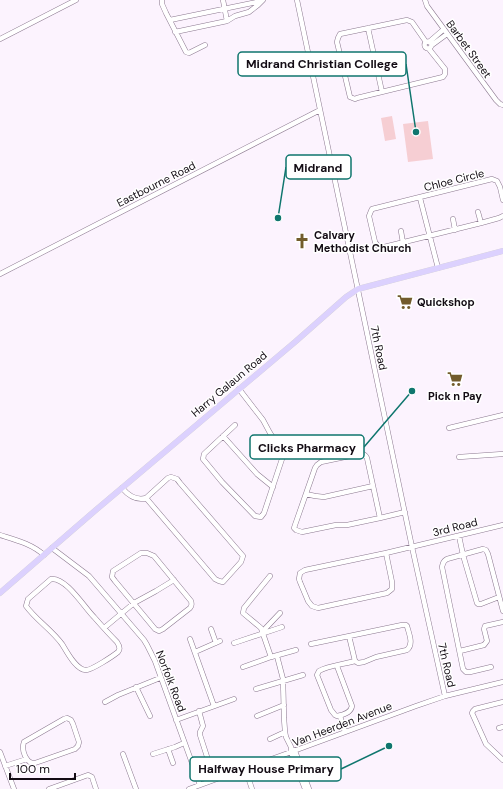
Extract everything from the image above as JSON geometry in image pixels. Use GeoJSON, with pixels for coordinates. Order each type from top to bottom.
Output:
{"type":"FeatureCollection","features":[{"type":"Feature","properties":{"kind":"main road","name":"Harry Galaun Road"},"geometry":{"type":"LineString","coordinates":[[0,593],[346,297],[358,289],[503,251]]}},
{"type":"Feature","properties":{"kind":"street"},"geometry":{"type":"LineString","coordinates":[[0,39],[76,0]]}},
{"type":"Feature","properties":{"kind":"street"},"geometry":{"type":"LineString","coordinates":[[167,0],[162,1],[184,50],[191,52],[205,45]]}},
{"type":"Feature","properties":{"kind":"street"},"geometry":{"type":"LineString","coordinates":[[223,0],[228,21]]}},
{"type":"Feature","properties":{"kind":"street","name":"Barbet Street"},"geometry":{"type":"LineString","coordinates":[[425,0],[427,6],[496,100],[503,105]]}},
{"type":"Feature","properties":{"kind":"street"},"geometry":{"type":"LineString","coordinates":[[170,20],[262,1]]}},
{"type":"Feature","properties":{"kind":"street"},"geometry":{"type":"LineString","coordinates":[[176,32],[228,21],[235,16],[249,12],[262,1]]}},
{"type":"Feature","properties":{"kind":"street","name":"7th Road"},"geometry":{"type":"LineString","coordinates":[[297,1],[412,547],[445,696]]}},
{"type":"Feature","properties":{"kind":"street"},"geometry":{"type":"LineString","coordinates":[[407,20],[412,22],[429,44],[446,72],[445,75],[440,78],[357,98],[350,97],[337,42],[338,38],[340,34],[368,28],[407,20]]}},
{"type":"Feature","properties":{"kind":"street"},"geometry":{"type":"LineString","coordinates":[[368,28],[382,92]]}},
{"type":"Feature","properties":{"kind":"street"},"geometry":{"type":"LineString","coordinates":[[429,44],[444,29]]}},
{"type":"Feature","properties":{"kind":"street"},"geometry":{"type":"LineString","coordinates":[[429,44],[447,34]]}},
{"type":"Feature","properties":{"kind":"street","name":"Eastbourne Road"},"geometry":{"type":"LineString","coordinates":[[0,274],[320,110]]}},
{"type":"Feature","properties":{"kind":"street","name":"Chloe Circle"},"geometry":{"type":"LineString","coordinates":[[420,198],[492,179],[499,184],[503,200]]}},
{"type":"Feature","properties":{"kind":"street"},"geometry":{"type":"LineString","coordinates":[[438,268],[429,236],[420,198],[372,209],[370,213],[370,220],[376,245],[381,247],[403,243],[429,236],[481,224],[503,216]]}},
{"type":"Feature","properties":{"kind":"street"},"geometry":{"type":"LineString","coordinates":[[478,212],[481,224]]}},
{"type":"Feature","properties":{"kind":"street"},"geometry":{"type":"LineString","coordinates":[[453,219],[455,230]]}},
{"type":"Feature","properties":{"kind":"street"},"geometry":{"type":"LineString","coordinates":[[401,231],[403,243]]}},
{"type":"Feature","properties":{"kind":"street"},"geometry":{"type":"LineString","coordinates":[[235,425],[204,454],[203,459],[222,482],[255,516],[259,517],[262,515],[283,456],[282,451],[263,420],[239,389]]}},
{"type":"Feature","properties":{"kind":"street"},"geometry":{"type":"LineString","coordinates":[[449,428],[503,415]]}},
{"type":"Feature","properties":{"kind":"street"},"geometry":{"type":"LineString","coordinates":[[223,436],[260,477],[273,487]]}},
{"type":"Feature","properties":{"kind":"street"},"geometry":{"type":"LineString","coordinates":[[380,518],[367,458],[363,454],[359,454],[319,463],[315,468],[294,527],[295,530],[302,532],[336,525],[347,525],[380,518],[405,512]]}},
{"type":"Feature","properties":{"kind":"street"},"geometry":{"type":"LineString","coordinates":[[459,457],[503,454]]}},
{"type":"Feature","properties":{"kind":"street"},"geometry":{"type":"LineString","coordinates":[[122,488],[134,497],[141,499],[146,498],[168,478],[173,477],[176,479],[242,554],[243,558],[241,562],[225,581],[222,582],[215,579],[146,498]]}},
{"type":"Feature","properties":{"kind":"street"},"geometry":{"type":"LineString","coordinates":[[306,494],[324,497],[373,486]]}},
{"type":"Feature","properties":{"kind":"street","name":"3rd Road"},"geometry":{"type":"LineString","coordinates":[[386,553],[392,582],[392,589],[387,593],[318,608],[312,606],[308,601],[299,579],[300,574],[305,570],[386,553],[503,525]]}},
{"type":"Feature","properties":{"kind":"street"},"geometry":{"type":"LineString","coordinates":[[0,536],[32,546],[44,555]]}},
{"type":"Feature","properties":{"kind":"street"},"geometry":{"type":"LineString","coordinates":[[459,536],[463,555],[478,603],[481,604],[499,597]]}},
{"type":"Feature","properties":{"kind":"street","name":"Norfolk Road"},"geometry":{"type":"LineString","coordinates":[[52,548],[89,576],[147,645],[155,661],[200,785]]}},
{"type":"Feature","properties":{"kind":"street"},"geometry":{"type":"LineString","coordinates":[[491,667],[470,672],[466,672],[463,669],[442,567],[443,562],[447,559],[483,549],[486,550],[503,612]]}},
{"type":"Feature","properties":{"kind":"street"},"geometry":{"type":"LineString","coordinates":[[141,553],[147,553],[154,556],[191,601],[192,606],[158,631],[134,603],[112,578],[112,574],[114,570],[141,553]]}},
{"type":"Feature","properties":{"kind":"street"},"geometry":{"type":"LineString","coordinates":[[270,576],[244,608],[243,612],[260,627],[271,657]]}},
{"type":"Feature","properties":{"kind":"street"},"geometry":{"type":"LineString","coordinates":[[51,579],[57,579],[75,593],[104,628],[120,646],[120,651],[90,669],[81,669],[71,659],[54,634],[29,610],[26,604],[30,598],[51,579]]}},
{"type":"Feature","properties":{"kind":"street"},"geometry":{"type":"LineString","coordinates":[[104,628],[120,613],[134,603],[174,580]]}},
{"type":"Feature","properties":{"kind":"street"},"geometry":{"type":"LineString","coordinates":[[262,633],[280,613]]}},
{"type":"Feature","properties":{"kind":"street"},"geometry":{"type":"LineString","coordinates":[[460,651],[484,645],[487,642],[484,629],[485,626],[503,622]]}},
{"type":"Feature","properties":{"kind":"street"},"geometry":{"type":"LineString","coordinates":[[311,644],[402,624],[406,625],[408,628],[411,644],[410,648],[407,650],[376,657],[364,662],[358,663],[355,661],[318,671],[317,675],[333,713],[336,716],[340,716],[350,712],[352,706],[337,666]]}},
{"type":"Feature","properties":{"kind":"street"},"geometry":{"type":"LineString","coordinates":[[234,643],[282,627]]}},
{"type":"Feature","properties":{"kind":"street"},"geometry":{"type":"LineString","coordinates":[[195,652],[218,642],[211,629]]}},
{"type":"Feature","properties":{"kind":"street"},"geometry":{"type":"LineString","coordinates":[[349,636],[355,661]]}},
{"type":"Feature","properties":{"kind":"street"},"geometry":{"type":"LineString","coordinates":[[190,639],[214,706]]}},
{"type":"Feature","properties":{"kind":"street"},"geometry":{"type":"LineString","coordinates":[[243,667],[296,650]]}},
{"type":"Feature","properties":{"kind":"street"},"geometry":{"type":"LineString","coordinates":[[277,656],[283,681],[286,737],[309,789]]}},
{"type":"Feature","properties":{"kind":"street"},"geometry":{"type":"LineString","coordinates":[[256,689],[303,675]]}},
{"type":"Feature","properties":{"kind":"street"},"geometry":{"type":"LineString","coordinates":[[105,702],[136,687],[160,678]]}},
{"type":"Feature","properties":{"kind":"street","name":"Van Heerden Avenue"},"geometry":{"type":"LineString","coordinates":[[189,789],[445,696],[503,682]]}},
{"type":"Feature","properties":{"kind":"street"},"geometry":{"type":"LineString","coordinates":[[136,687],[150,716]]}},
{"type":"Feature","properties":{"kind":"street"},"geometry":{"type":"LineString","coordinates":[[176,720],[234,699]]}},
{"type":"Feature","properties":{"kind":"street"},"geometry":{"type":"LineString","coordinates":[[503,702],[475,709],[472,713],[486,744],[503,760]]}},
{"type":"Feature","properties":{"kind":"street"},"geometry":{"type":"LineString","coordinates":[[258,716],[284,705]]}},
{"type":"Feature","properties":{"kind":"street"},"geometry":{"type":"LineString","coordinates":[[199,711],[203,726],[200,734],[211,769]]}},
{"type":"Feature","properties":{"kind":"street"},"geometry":{"type":"LineString","coordinates":[[340,716],[345,732]]}},
{"type":"Feature","properties":{"kind":"street"},"geometry":{"type":"LineString","coordinates":[[64,719],[71,720],[79,744],[78,747],[33,763],[27,759],[23,746],[24,742],[64,719]]}},
{"type":"Feature","properties":{"kind":"street"},"geometry":{"type":"LineString","coordinates":[[270,738],[285,732]]}},
{"type":"Feature","properties":{"kind":"street"},"geometry":{"type":"LineString","coordinates":[[153,754],[184,743]]}},
{"type":"Feature","properties":{"kind":"street"},"geometry":{"type":"LineString","coordinates":[[168,749],[173,763]]}},
{"type":"Feature","properties":{"kind":"street"},"geometry":{"type":"LineString","coordinates":[[0,752],[14,789]]}},
{"type":"Feature","properties":{"kind":"street"},"geometry":{"type":"LineString","coordinates":[[293,752],[305,789]]}},
{"type":"Feature","properties":{"kind":"street"},"geometry":{"type":"LineString","coordinates":[[123,754],[136,789]]}},
{"type":"Feature","properties":{"kind":"street"},"geometry":{"type":"LineString","coordinates":[[5,766],[27,759]]}},
{"type":"Feature","properties":{"kind":"street"},"geometry":{"type":"LineString","coordinates":[[49,789],[88,775],[92,777],[96,789]]}},
{"type":"Feature","properties":{"kind":"street"},"geometry":{"type":"LineString","coordinates":[[249,780],[252,789]]}},
{"type":"Feature","properties":{"kind":"shaded area"},"geometry":{"type":"Polygon","coordinates":[[[392,116],[396,139],[385,141],[381,118],[392,116]]]}},
{"type":"Feature","properties":{"kind":"shaded area"},"geometry":{"type":"Polygon","coordinates":[[[428,121],[433,159],[408,162],[403,124],[428,121]]]}},
{"type":"Feature","properties":{"kind":"place","name":"Midrand Christian College"},"geometry":{"type":"Point","coordinates":[416,132]}},
{"type":"Feature","properties":{"kind":"place","name":"Midrand"},"geometry":{"type":"Point","coordinates":[278,218]}},
{"type":"Feature","properties":{"kind":"place","name":"Calvary Methodist Church"},"geometry":{"type":"Point","coordinates":[302,241]}},
{"type":"Feature","properties":{"kind":"place","name":"Quickshop"},"geometry":{"type":"Point","coordinates":[405,302]}},
{"type":"Feature","properties":{"kind":"place","name":"Pick n Pay"},"geometry":{"type":"Point","coordinates":[455,379]}},
{"type":"Feature","properties":{"kind":"place","name":"Clicks Pharmacy"},"geometry":{"type":"Point","coordinates":[412,391]}},
{"type":"Feature","properties":{"kind":"place","name":"Halfway House Primary"},"geometry":{"type":"Point","coordinates":[389,746]}}]}
